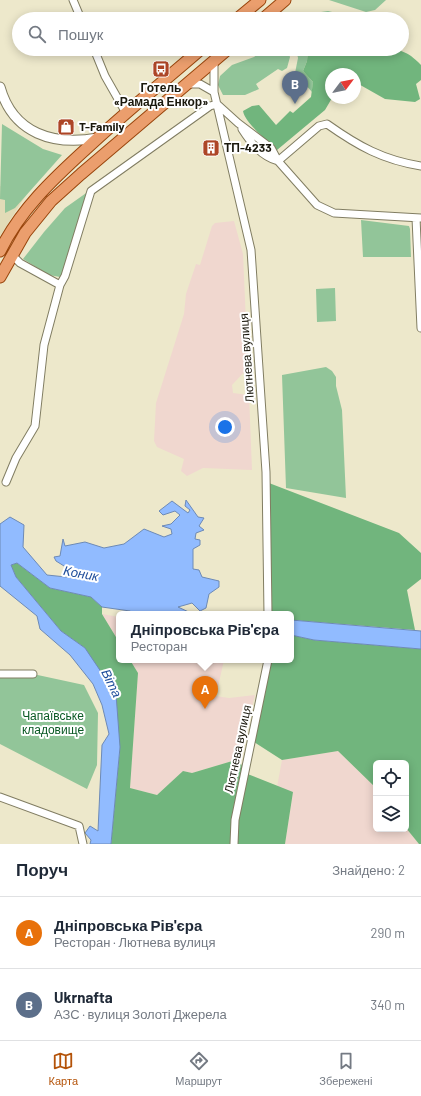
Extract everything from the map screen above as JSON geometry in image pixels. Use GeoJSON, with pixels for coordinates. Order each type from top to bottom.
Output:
{"type":"FeatureCollection","features":[{"type":"Feature","properties":{"kind":"main road"},"geometry":{"type":"LineString","coordinates":[[245,12],[260,0]]}},
{"type":"Feature","properties":{"kind":"main road"},"geometry":{"type":"LineString","coordinates":[[271,12],[286,0]]}},
{"type":"Feature","properties":{"kind":"main road"},"geometry":{"type":"LineString","coordinates":[[0,251],[13,227],[38,196],[98,138],[193,56]]}},
{"type":"Feature","properties":{"kind":"main road"},"geometry":{"type":"LineString","coordinates":[[0,276],[26,233],[52,201],[220,56]]}},
{"type":"Feature","properties":{"kind":"main road"},"geometry":{"type":"LineString","coordinates":[[98,138],[99,148],[102,151],[110,150]]}},
{"type":"Feature","properties":{"kind":"street"},"geometry":{"type":"LineString","coordinates":[[73,0],[77,12]]}},
{"type":"Feature","properties":{"kind":"street"},"geometry":{"type":"LineString","coordinates":[[97,56],[105,76],[126,113]]}},
{"type":"Feature","properties":{"kind":"street","name":"Лютнева вулиця"},"geometry":{"type":"LineString","coordinates":[[214,61],[214,92],[250,250],[266,472],[268,611]]}},
{"type":"Feature","properties":{"kind":"street"},"geometry":{"type":"LineString","coordinates":[[187,84],[200,84],[214,92]]}},
{"type":"Feature","properties":{"kind":"street"},"geometry":{"type":"LineString","coordinates":[[0,87],[3,98],[18,119],[35,132],[52,139],[66,141],[98,138]]}},
{"type":"Feature","properties":{"kind":"street"},"geometry":{"type":"LineString","coordinates":[[6,482],[35,426],[44,345],[60,285],[66,276],[91,191],[169,135],[217,104],[238,123],[271,148],[278,161],[317,205],[325,210],[334,213],[418,218],[421,327]]}},
{"type":"Feature","properties":{"kind":"street"},"geometry":{"type":"LineString","coordinates":[[278,161],[322,124],[327,124],[359,146],[378,155],[421,166]]}},
{"type":"Feature","properties":{"kind":"street"},"geometry":{"type":"LineString","coordinates":[[12,255],[20,263],[60,285]]}},
{"type":"Feature","properties":{"kind":"street","name":"Лютнева вулиця"},"geometry":{"type":"LineString","coordinates":[[234,844],[235,820],[267,663]]}},
{"type":"Feature","properties":{"kind":"street"},"geometry":{"type":"LineString","coordinates":[[0,674],[33,674]]}},
{"type":"Feature","properties":{"kind":"street"},"geometry":{"type":"LineString","coordinates":[[0,797],[79,826],[84,844]]}},
{"type":"Feature","properties":{"kind":"shaded area"},"geometry":{"type":"Polygon","coordinates":[[[0,186],[30,189],[0,236],[0,186]]]}},
{"type":"Feature","properties":{"kind":"shaded area"},"geometry":{"type":"Polygon","coordinates":[[[234,221],[243,254],[248,368],[232,385],[233,393],[249,395],[252,470],[203,468],[187,476],[181,471],[184,459],[157,447],[154,441],[156,403],[184,314],[186,294],[196,264],[200,265],[212,226],[215,223],[234,221]]]}},
{"type":"Feature","properties":{"kind":"shaded area"},"geometry":{"type":"Polygon","coordinates":[[[102,614],[116,616],[116,637],[102,614]]]}},
{"type":"Feature","properties":{"kind":"shaded area"},"geometry":{"type":"Polygon","coordinates":[[[132,663],[223,663],[216,696],[229,698],[255,695],[239,759],[192,773],[183,772],[157,795],[130,788],[138,673],[132,663]]]}},
{"type":"Feature","properties":{"kind":"shaded area"},"geometry":{"type":"Polygon","coordinates":[[[338,751],[373,785],[373,832],[409,832],[419,844],[285,844],[293,793],[277,787],[282,760],[338,751]]]}},
{"type":"Feature","properties":{"kind":"green space"},"geometry":{"type":"Polygon","coordinates":[[[329,0],[386,0],[375,10],[366,12],[329,0]]]}},
{"type":"Feature","properties":{"kind":"green space"},"geometry":{"type":"Polygon","coordinates":[[[409,54],[421,65],[421,80],[416,84],[420,99],[415,102],[385,99],[361,85],[361,68],[325,68],[325,104],[328,104],[325,110],[277,150],[252,126],[243,111],[252,106],[259,105],[276,125],[290,111],[293,113],[311,97],[313,82],[303,71],[307,56],[409,56],[409,54]]]}},
{"type":"Feature","properties":{"kind":"green space"},"geometry":{"type":"Polygon","coordinates":[[[298,56],[307,56],[303,71],[313,82],[312,92],[295,73],[298,56]]]}},
{"type":"Feature","properties":{"kind":"green space"},"geometry":{"type":"Polygon","coordinates":[[[254,57],[290,57],[287,68],[282,71],[278,69],[256,84],[259,89],[245,95],[223,95],[218,85],[220,76],[232,65],[254,57]]]}},
{"type":"Feature","properties":{"kind":"green space"},"geometry":{"type":"Polygon","coordinates":[[[2,124],[43,149],[62,155],[15,208],[5,213],[5,200],[0,199],[2,124]]]}},
{"type":"Feature","properties":{"kind":"green space"},"geometry":{"type":"Polygon","coordinates":[[[89,191],[68,269],[60,277],[49,275],[23,259],[65,208],[89,191]]]}},
{"type":"Feature","properties":{"kind":"green space"},"geometry":{"type":"Polygon","coordinates":[[[361,220],[409,226],[411,257],[363,257],[361,220]]]}},
{"type":"Feature","properties":{"kind":"green space"},"geometry":{"type":"Polygon","coordinates":[[[335,288],[336,321],[317,322],[316,289],[335,288]]]}},
{"type":"Feature","properties":{"kind":"green space"},"geometry":{"type":"Polygon","coordinates":[[[326,367],[332,371],[336,377],[336,386],[342,410],[346,498],[286,488],[282,375],[326,367]]]}},
{"type":"Feature","properties":{"kind":"green space"},"geometry":{"type":"Polygon","coordinates":[[[269,483],[399,533],[421,553],[421,579],[407,590],[415,630],[294,620],[294,611],[271,611],[269,483]]]}},
{"type":"Feature","properties":{"kind":"green space"},"geometry":{"type":"Polygon","coordinates":[[[17,563],[50,588],[91,597],[102,607],[102,614],[116,637],[116,663],[132,663],[138,673],[130,788],[157,795],[183,771],[192,773],[239,759],[245,773],[293,792],[285,844],[111,844],[120,747],[85,648],[61,631],[16,577],[11,565],[17,563]]]}},
{"type":"Feature","properties":{"kind":"green space"},"geometry":{"type":"Polygon","coordinates":[[[294,636],[314,640],[421,649],[421,844],[419,844],[409,832],[409,760],[373,760],[373,785],[338,751],[282,760],[251,740],[267,663],[294,663],[294,636]]]}},
{"type":"Feature","properties":{"kind":"green space","name":"Чапаївське кладовище"},"geometry":{"type":"Polygon","coordinates":[[[0,674],[33,674],[84,685],[98,713],[97,765],[87,789],[0,744],[0,674]]]}},
{"type":"Feature","properties":{"kind":"water","name":"Коник"},"geometry":{"type":"Polygon","coordinates":[[[186,500],[198,517],[204,518],[199,526],[204,530],[196,533],[195,539],[200,540],[200,545],[193,549],[193,569],[199,570],[202,577],[219,581],[219,587],[209,594],[206,608],[200,611],[192,603],[178,607],[187,611],[130,611],[102,607],[91,597],[50,588],[17,563],[11,565],[16,577],[61,631],[85,648],[116,694],[120,747],[111,844],[90,844],[91,840],[85,833],[90,826],[98,831],[102,745],[109,734],[102,705],[93,684],[70,655],[40,629],[37,616],[0,586],[0,524],[10,517],[24,525],[23,547],[47,575],[85,579],[56,561],[54,557],[60,556],[63,539],[65,546],[85,542],[104,548],[124,544],[144,529],[164,537],[172,534],[171,529],[162,526],[171,524],[180,515],[175,511],[163,515],[159,511],[172,501],[188,513],[190,510],[185,506],[186,500]]]}},
{"type":"Feature","properties":{"kind":"water"},"geometry":{"type":"Polygon","coordinates":[[[294,620],[421,631],[421,649],[314,640],[294,636],[294,620]]]}},
{"type":"Feature","properties":{"kind":"place","name":"Готель «Рамада Енкор»"},"geometry":{"type":"Point","coordinates":[161,69]}},
{"type":"Feature","properties":{"kind":"place","name":"Ukrnafta"},"geometry":{"type":"Point","coordinates":[295,104]}},
{"type":"Feature","properties":{"kind":"place","name":"T-Family"},"geometry":{"type":"Point","coordinates":[66,127]}},
{"type":"Feature","properties":{"kind":"place","name":"ТП-4233"},"geometry":{"type":"Point","coordinates":[211,148]}},
{"type":"Feature","properties":{"kind":"place","name":"Дніпровська Рів'єра"},"geometry":{"type":"Point","coordinates":[205,709]}},
{"type":"Feature","properties":{"kind":"water label","name":"Віта"},"geometry":{"type":"Point","coordinates":[112,683]}}]}
